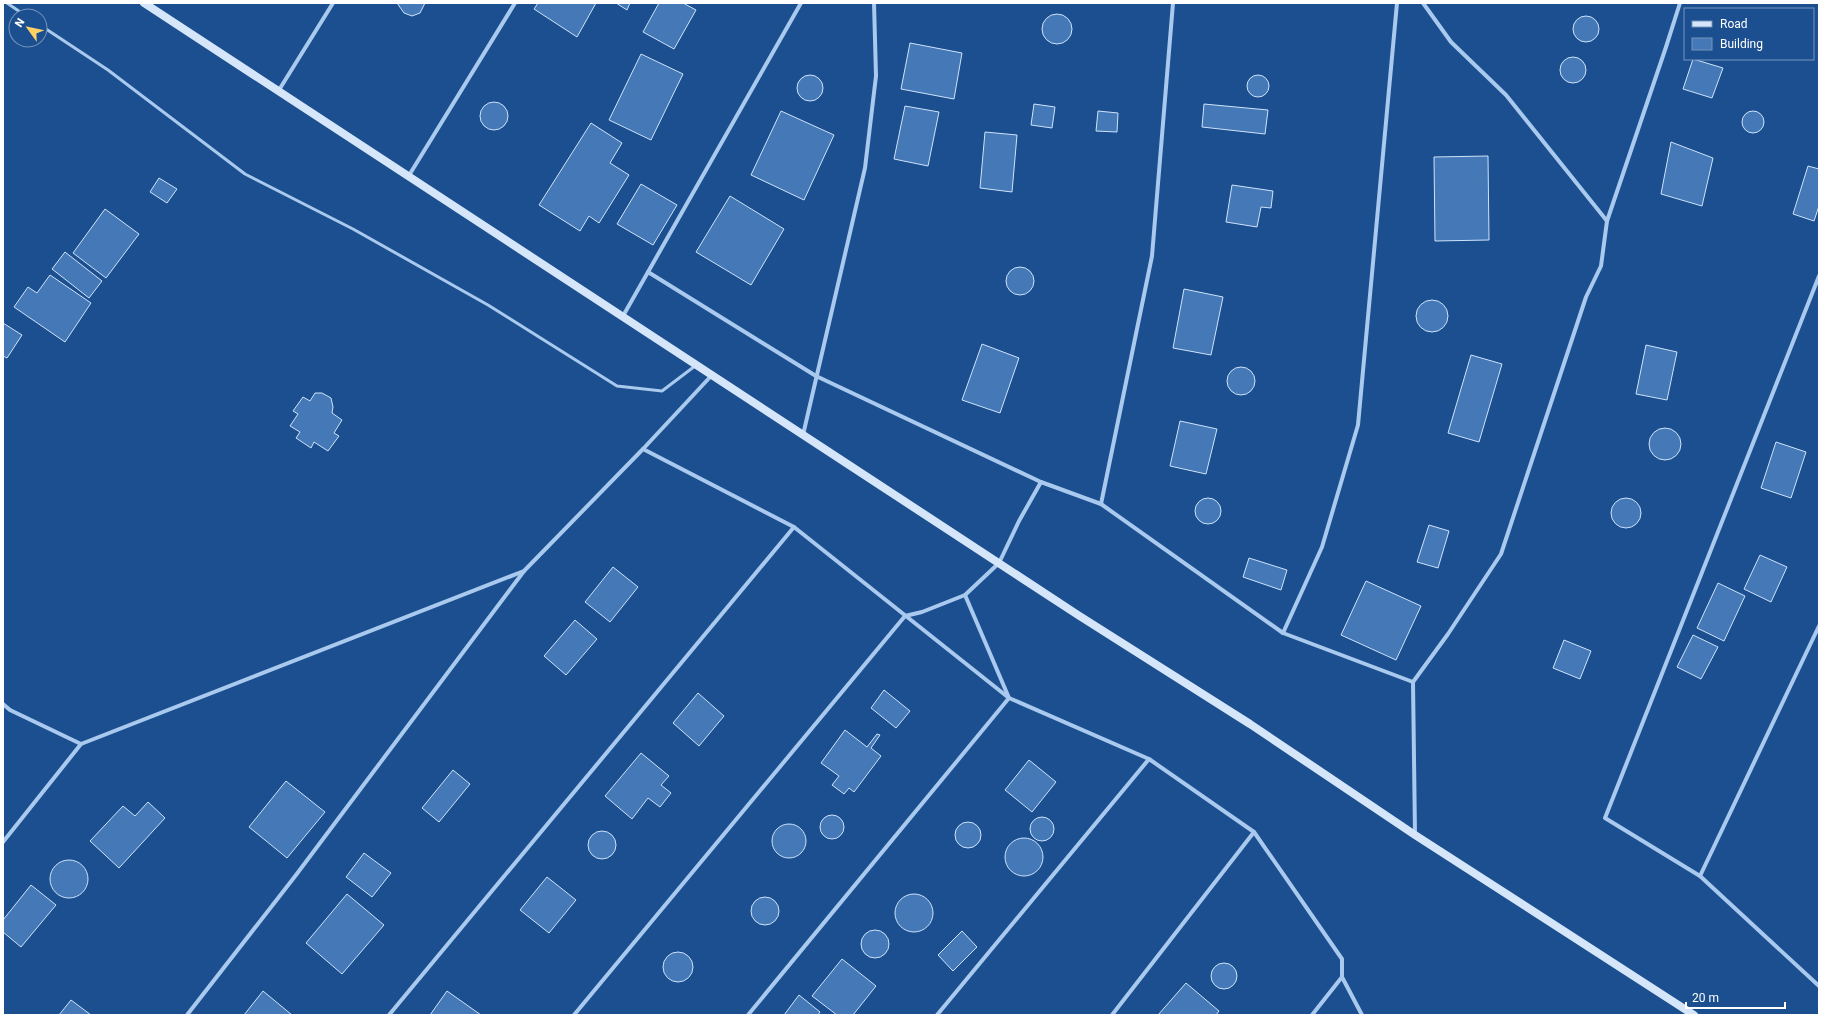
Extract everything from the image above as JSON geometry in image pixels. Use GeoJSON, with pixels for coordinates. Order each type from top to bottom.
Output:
{"type":"FeatureCollection","features":[{"type":"Feature","properties":{"kind":"main road"},"geometry":{"type":"LineString","coordinates":[[144,3],[279,90],[408,177],[623,316],[1078,615],[1250,724],[1415,835],[1694,1015]]}},
{"type":"Feature","properties":{"kind":"street"},"geometry":{"type":"LineString","coordinates":[[279,90],[333,3]]}},
{"type":"Feature","properties":{"kind":"street"},"geometry":{"type":"LineString","coordinates":[[408,177],[515,3]]}},
{"type":"Feature","properties":{"kind":"street"},"geometry":{"type":"LineString","coordinates":[[623,316],[801,3]]}},
{"type":"Feature","properties":{"kind":"street"},"geometry":{"type":"LineString","coordinates":[[803,435],[865,168],[876,76],[874,3]]}},
{"type":"Feature","properties":{"kind":"street"},"geometry":{"type":"LineString","coordinates":[[1101,504],[1152,256],[1173,3]]}},
{"type":"Feature","properties":{"kind":"street"},"geometry":{"type":"LineString","coordinates":[[1283,633],[1322,547],[1358,426],[1398,3]]}},
{"type":"Feature","properties":{"kind":"street"},"geometry":{"type":"LineString","coordinates":[[1423,3],[1451,42],[1506,95],[1607,221]]}},
{"type":"Feature","properties":{"kind":"street"},"geometry":{"type":"LineString","coordinates":[[1415,835],[1413,682],[1448,634],[1501,554],[1586,297],[1601,266],[1607,221],[1680,3]]}},
{"type":"Feature","properties":{"kind":"street"},"geometry":{"type":"LineString","coordinates":[[648,272],[816,376],[1041,482],[1101,504],[1283,633],[1413,682]]}},
{"type":"Feature","properties":{"kind":"street"},"geometry":{"type":"LineString","coordinates":[[1819,276],[1605,818],[1700,876],[1819,986]]}},
{"type":"Feature","properties":{"kind":"street"},"geometry":{"type":"LineString","coordinates":[[187,1015],[300,869],[524,571],[643,449],[712,375]]}},
{"type":"Feature","properties":{"kind":"street"},"geometry":{"type":"LineString","coordinates":[[643,449],[794,527],[1008,698],[1149,759],[1254,832],[1342,959],[1342,977],[1362,1015]]}},
{"type":"Feature","properties":{"kind":"street"},"geometry":{"type":"LineString","coordinates":[[574,1015],[904,616],[922,612],[965,595],[999,563],[1019,521],[1041,482]]}},
{"type":"Feature","properties":{"kind":"street"},"geometry":{"type":"LineString","coordinates":[[389,1015],[794,527]]}},
{"type":"Feature","properties":{"kind":"street"},"geometry":{"type":"LineString","coordinates":[[3,842],[81,744],[524,571]]}},
{"type":"Feature","properties":{"kind":"street"},"geometry":{"type":"LineString","coordinates":[[965,595],[1008,698]]}},
{"type":"Feature","properties":{"kind":"street"},"geometry":{"type":"LineString","coordinates":[[1700,876],[1819,626]]}},
{"type":"Feature","properties":{"kind":"street"},"geometry":{"type":"LineString","coordinates":[[748,1015],[1008,698]]}},
{"type":"Feature","properties":{"kind":"street"},"geometry":{"type":"LineString","coordinates":[[3,704],[10,710],[81,744]]}},
{"type":"Feature","properties":{"kind":"street"},"geometry":{"type":"LineString","coordinates":[[937,1015],[1149,759]]}},
{"type":"Feature","properties":{"kind":"street"},"geometry":{"type":"LineString","coordinates":[[1112,1015],[1254,832]]}},
{"type":"Feature","properties":{"kind":"street"},"geometry":{"type":"LineString","coordinates":[[1312,1015],[1342,977]]}},
{"type":"Feature","properties":{"kind":"lane"},"geometry":{"type":"LineString","coordinates":[[48,30],[108,70],[245,174],[353,229],[461,290],[617,386],[662,391],[696,365]]}},
{"type":"Feature","properties":{"kind":"building"},"geometry":{"type":"Polygon","coordinates":[[[397,3],[425,3],[420,13],[412,16],[404,13],[397,3]]]}},
{"type":"Feature","properties":{"kind":"building"},"geometry":{"type":"Polygon","coordinates":[[[538,3],[596,3],[577,37],[534,9],[538,3]]]}},
{"type":"Feature","properties":{"kind":"building"},"geometry":{"type":"Polygon","coordinates":[[[616,3],[630,3],[627,10],[616,3]]]}},
{"type":"Feature","properties":{"kind":"building"},"geometry":{"type":"Polygon","coordinates":[[[659,3],[683,3],[696,10],[674,49],[643,32],[659,3]]]}},
{"type":"Feature","properties":{"kind":"building"},"geometry":{"type":"Polygon","coordinates":[[[1057,14],[1068,18],[1072,29],[1068,40],[1057,44],[1046,40],[1042,29],[1046,18],[1057,14]]]}},
{"type":"Feature","properties":{"kind":"building"},"geometry":{"type":"Polygon","coordinates":[[[1586,16],[1595,20],[1599,29],[1595,38],[1586,42],[1577,38],[1573,29],[1577,20],[1586,16]]]}},
{"type":"Feature","properties":{"kind":"building"},"geometry":{"type":"Polygon","coordinates":[[[910,43],[962,53],[954,99],[901,89],[910,43]]]}},
{"type":"Feature","properties":{"kind":"building"},"geometry":{"type":"Polygon","coordinates":[[[641,54],[683,74],[651,140],[609,120],[641,54]]]}},
{"type":"Feature","properties":{"kind":"building"},"geometry":{"type":"Polygon","coordinates":[[[1573,57],[1582,61],[1586,70],[1582,79],[1573,83],[1564,79],[1560,70],[1564,61],[1573,57]]]}},
{"type":"Feature","properties":{"kind":"building"},"geometry":{"type":"Polygon","coordinates":[[[1693,60],[1723,68],[1712,98],[1683,89],[1693,60]]]}},
{"type":"Feature","properties":{"kind":"building"},"geometry":{"type":"Polygon","coordinates":[[[810,75],[819,79],[823,88],[819,97],[810,101],[801,97],[797,88],[801,79],[810,75]]]}},
{"type":"Feature","properties":{"kind":"building"},"geometry":{"type":"Polygon","coordinates":[[[1258,75],[1266,78],[1269,86],[1266,94],[1258,97],[1250,94],[1247,86],[1250,78],[1258,75]]]}},
{"type":"Feature","properties":{"kind":"building"},"geometry":{"type":"Polygon","coordinates":[[[494,102],[504,106],[508,116],[504,126],[494,130],[484,126],[480,116],[484,106],[494,102]]]}},
{"type":"Feature","properties":{"kind":"building"},"geometry":{"type":"Polygon","coordinates":[[[1034,104],[1055,107],[1052,128],[1031,125],[1034,104]]]}},
{"type":"Feature","properties":{"kind":"building"},"geometry":{"type":"Polygon","coordinates":[[[1204,104],[1268,110],[1265,134],[1202,127],[1204,104]]]}},
{"type":"Feature","properties":{"kind":"building"},"geometry":{"type":"Polygon","coordinates":[[[905,106],[939,112],[928,166],[894,159],[905,106]]]}},
{"type":"Feature","properties":{"kind":"building"},"geometry":{"type":"Polygon","coordinates":[[[781,111],[834,135],[804,200],[751,175],[781,111]]]}},
{"type":"Feature","properties":{"kind":"building"},"geometry":{"type":"Polygon","coordinates":[[[1098,111],[1118,113],[1117,132],[1096,131],[1098,111]]]}},
{"type":"Feature","properties":{"kind":"building"},"geometry":{"type":"Polygon","coordinates":[[[1753,111],[1761,114],[1764,122],[1761,130],[1753,133],[1745,130],[1742,122],[1745,114],[1753,111]]]}},
{"type":"Feature","properties":{"kind":"building"},"geometry":{"type":"Polygon","coordinates":[[[591,123],[622,143],[610,163],[629,175],[599,223],[589,216],[580,231],[539,205],[591,123]]]}},
{"type":"Feature","properties":{"kind":"building"},"geometry":{"type":"Polygon","coordinates":[[[985,132],[1017,135],[1012,192],[980,188],[985,132]]]}},
{"type":"Feature","properties":{"kind":"building"},"geometry":{"type":"Polygon","coordinates":[[[1671,142],[1713,158],[1702,206],[1661,194],[1671,142]]]}},
{"type":"Feature","properties":{"kind":"building"},"geometry":{"type":"Polygon","coordinates":[[[1488,156],[1489,240],[1435,241],[1434,157],[1488,156]]]}},
{"type":"Feature","properties":{"kind":"building"},"geometry":{"type":"Polygon","coordinates":[[[1808,166],[1819,169],[1819,206],[1814,221],[1793,214],[1808,166]]]}},
{"type":"Feature","properties":{"kind":"building"},"geometry":{"type":"Polygon","coordinates":[[[159,178],[177,189],[167,203],[150,192],[159,178]]]}},
{"type":"Feature","properties":{"kind":"building"},"geometry":{"type":"Polygon","coordinates":[[[641,184],[677,205],[653,245],[617,224],[641,184]]]}},
{"type":"Feature","properties":{"kind":"building"},"geometry":{"type":"Polygon","coordinates":[[[1232,185],[1273,191],[1271,208],[1261,207],[1257,227],[1226,222],[1232,185]]]}},
{"type":"Feature","properties":{"kind":"building"},"geometry":{"type":"Polygon","coordinates":[[[730,196],[784,229],[751,285],[696,252],[730,196]]]}},
{"type":"Feature","properties":{"kind":"building"},"geometry":{"type":"Polygon","coordinates":[[[105,209],[139,234],[106,278],[73,253],[105,209]]]}},
{"type":"Feature","properties":{"kind":"building"},"geometry":{"type":"Polygon","coordinates":[[[65,252],[102,281],[89,298],[52,269],[65,252]]]}},
{"type":"Feature","properties":{"kind":"building"},"geometry":{"type":"Polygon","coordinates":[[[1020,267],[1030,271],[1034,281],[1030,291],[1020,295],[1010,291],[1006,281],[1010,271],[1020,267]]]}},
{"type":"Feature","properties":{"kind":"building"},"geometry":{"type":"Polygon","coordinates":[[[50,275],[91,303],[65,342],[14,307],[28,287],[37,293],[50,275]]]}},
{"type":"Feature","properties":{"kind":"building"},"geometry":{"type":"Polygon","coordinates":[[[1184,289],[1223,297],[1211,355],[1173,348],[1184,289]]]}},
{"type":"Feature","properties":{"kind":"building"},"geometry":{"type":"Polygon","coordinates":[[[1432,300],[1441,303],[1445,307],[1448,316],[1445,325],[1441,329],[1432,332],[1423,329],[1419,325],[1416,316],[1419,307],[1423,303],[1432,300]]]}},
{"type":"Feature","properties":{"kind":"building"},"geometry":{"type":"Polygon","coordinates":[[[3,323],[22,335],[7,358],[3,356],[3,323]]]}},
{"type":"Feature","properties":{"kind":"building"},"geometry":{"type":"Polygon","coordinates":[[[982,344],[1019,358],[1000,413],[962,400],[982,344]]]}},
{"type":"Feature","properties":{"kind":"building"},"geometry":{"type":"Polygon","coordinates":[[[1646,345],[1677,352],[1667,400],[1636,394],[1646,345]]]}},
{"type":"Feature","properties":{"kind":"building"},"geometry":{"type":"Polygon","coordinates":[[[1471,355],[1502,364],[1479,442],[1448,433],[1471,355]]]}},
{"type":"Feature","properties":{"kind":"building"},"geometry":{"type":"Polygon","coordinates":[[[1241,367],[1251,371],[1255,381],[1251,391],[1241,395],[1231,391],[1227,381],[1231,371],[1241,367]]]}},
{"type":"Feature","properties":{"kind":"building"},"geometry":{"type":"Polygon","coordinates":[[[315,393],[322,393],[331,398],[333,407],[332,413],[342,420],[334,433],[339,436],[328,451],[314,442],[311,448],[296,438],[300,432],[290,426],[298,414],[293,411],[303,397],[310,401],[315,393]]]}},
{"type":"Feature","properties":{"kind":"building"},"geometry":{"type":"Polygon","coordinates":[[[1180,421],[1217,429],[1206,474],[1170,466],[1180,421]]]}},
{"type":"Feature","properties":{"kind":"building"},"geometry":{"type":"Polygon","coordinates":[[[1662,428],[1668,428],[1678,435],[1681,444],[1680,450],[1674,457],[1668,460],[1662,460],[1652,453],[1649,447],[1649,441],[1656,431],[1662,428]]]}},
{"type":"Feature","properties":{"kind":"building"},"geometry":{"type":"Polygon","coordinates":[[[1776,442],[1806,452],[1791,498],[1761,488],[1776,442]]]}},
{"type":"Feature","properties":{"kind":"building"},"geometry":{"type":"Polygon","coordinates":[[[1208,498],[1217,502],[1221,511],[1217,520],[1208,524],[1199,520],[1195,511],[1199,502],[1208,498]]]}},
{"type":"Feature","properties":{"kind":"building"},"geometry":{"type":"Polygon","coordinates":[[[1626,498],[1637,502],[1641,513],[1637,524],[1626,528],[1615,524],[1611,513],[1615,502],[1626,498]]]}},
{"type":"Feature","properties":{"kind":"building"},"geometry":{"type":"Polygon","coordinates":[[[1429,525],[1449,531],[1438,568],[1417,562],[1429,525]]]}},
{"type":"Feature","properties":{"kind":"building"},"geometry":{"type":"Polygon","coordinates":[[[1760,555],[1787,567],[1771,602],[1744,589],[1760,555]]]}},
{"type":"Feature","properties":{"kind":"building"},"geometry":{"type":"Polygon","coordinates":[[[1249,558],[1287,570],[1281,590],[1243,577],[1249,558]]]}},
{"type":"Feature","properties":{"kind":"building"},"geometry":{"type":"Polygon","coordinates":[[[613,567],[638,587],[610,622],[585,602],[613,567]]]}},
{"type":"Feature","properties":{"kind":"building"},"geometry":{"type":"Polygon","coordinates":[[[1366,581],[1421,606],[1396,660],[1341,635],[1366,581]]]}},
{"type":"Feature","properties":{"kind":"building"},"geometry":{"type":"Polygon","coordinates":[[[1718,583],[1745,596],[1724,641],[1697,628],[1718,583]]]}},
{"type":"Feature","properties":{"kind":"building"},"geometry":{"type":"Polygon","coordinates":[[[575,620],[597,639],[566,675],[544,656],[575,620]]]}},
{"type":"Feature","properties":{"kind":"building"},"geometry":{"type":"Polygon","coordinates":[[[1693,635],[1718,647],[1701,679],[1677,667],[1693,635]]]}},
{"type":"Feature","properties":{"kind":"building"},"geometry":{"type":"Polygon","coordinates":[[[1564,640],[1591,651],[1580,679],[1553,668],[1564,640]]]}},
{"type":"Feature","properties":{"kind":"building"},"geometry":{"type":"Polygon","coordinates":[[[884,690],[910,711],[896,728],[871,708],[884,690]]]}},
{"type":"Feature","properties":{"kind":"building"},"geometry":{"type":"Polygon","coordinates":[[[698,693],[724,716],[699,746],[673,723],[698,693]]]}},
{"type":"Feature","properties":{"kind":"building"},"geometry":{"type":"Polygon","coordinates":[[[845,730],[867,747],[877,734],[880,735],[871,748],[881,756],[854,792],[849,788],[844,794],[832,785],[839,776],[821,763],[845,730]]]}},
{"type":"Feature","properties":{"kind":"building"},"geometry":{"type":"Polygon","coordinates":[[[641,753],[669,776],[661,785],[671,793],[660,807],[648,798],[632,819],[605,796],[641,753]]]}},
{"type":"Feature","properties":{"kind":"building"},"geometry":{"type":"Polygon","coordinates":[[[1029,760],[1056,782],[1032,812],[1005,790],[1029,760]]]}},
{"type":"Feature","properties":{"kind":"building"},"geometry":{"type":"Polygon","coordinates":[[[453,770],[470,784],[439,822],[422,808],[453,770]]]}},
{"type":"Feature","properties":{"kind":"building"},"geometry":{"type":"Polygon","coordinates":[[[286,781],[325,812],[287,858],[249,827],[286,781]]]}},
{"type":"Feature","properties":{"kind":"building"},"geometry":{"type":"Polygon","coordinates":[[[148,802],[165,818],[119,868],[90,841],[123,806],[135,816],[148,802]]]}},
{"type":"Feature","properties":{"kind":"building"},"geometry":{"type":"Polygon","coordinates":[[[827,815],[837,815],[844,822],[844,832],[837,839],[827,839],[820,832],[820,822],[827,815]]]}},
{"type":"Feature","properties":{"kind":"building"},"geometry":{"type":"Polygon","coordinates":[[[1037,817],[1047,817],[1054,824],[1054,834],[1047,841],[1037,841],[1030,834],[1030,824],[1037,817]]]}},
{"type":"Feature","properties":{"kind":"building"},"geometry":{"type":"Polygon","coordinates":[[[968,822],[977,826],[981,835],[977,844],[968,848],[959,844],[955,835],[959,826],[968,822]]]}},
{"type":"Feature","properties":{"kind":"building"},"geometry":{"type":"Polygon","coordinates":[[[789,824],[801,829],[806,841],[801,853],[789,858],[777,853],[772,841],[777,829],[789,824]]]}},
{"type":"Feature","properties":{"kind":"building"},"geometry":{"type":"Polygon","coordinates":[[[602,831],[612,835],[616,845],[612,855],[602,859],[592,855],[588,845],[592,835],[602,831]]]}},
{"type":"Feature","properties":{"kind":"building"},"geometry":{"type":"Polygon","coordinates":[[[1024,838],[1034,841],[1040,847],[1043,857],[1040,867],[1034,873],[1024,876],[1014,873],[1008,867],[1005,857],[1008,847],[1014,841],[1024,838]]]}},
{"type":"Feature","properties":{"kind":"building"},"geometry":{"type":"Polygon","coordinates":[[[364,853],[391,873],[372,897],[346,877],[364,853]]]}},
{"type":"Feature","properties":{"kind":"building"},"geometry":{"type":"Polygon","coordinates":[[[65,860],[73,860],[83,865],[87,872],[87,886],[83,893],[73,898],[65,898],[55,893],[53,890],[50,883],[50,875],[55,865],[58,863],[65,860]]]}},
{"type":"Feature","properties":{"kind":"building"},"geometry":{"type":"Polygon","coordinates":[[[547,877],[576,900],[549,933],[520,910],[547,877]]]}},
{"type":"Feature","properties":{"kind":"building"},"geometry":{"type":"Polygon","coordinates":[[[31,885],[56,905],[21,947],[3,932],[3,920],[31,885]]]}},
{"type":"Feature","properties":{"kind":"building"},"geometry":{"type":"Polygon","coordinates":[[[347,894],[384,925],[342,974],[306,943],[347,894]]]}},
{"type":"Feature","properties":{"kind":"building"},"geometry":{"type":"Polygon","coordinates":[[[910,894],[918,894],[925,897],[930,902],[933,913],[930,924],[925,929],[918,932],[910,932],[903,929],[898,924],[895,917],[895,909],[898,902],[903,897],[910,894]]]}},
{"type":"Feature","properties":{"kind":"building"},"geometry":{"type":"Polygon","coordinates":[[[765,897],[775,901],[779,911],[775,921],[765,925],[755,921],[751,911],[755,901],[765,897]]]}},
{"type":"Feature","properties":{"kind":"building"},"geometry":{"type":"Polygon","coordinates":[[[875,930],[885,934],[889,944],[885,954],[875,958],[865,954],[861,944],[865,934],[875,930]]]}},
{"type":"Feature","properties":{"kind":"building"},"geometry":{"type":"Polygon","coordinates":[[[962,931],[977,947],[953,971],[938,955],[962,931]]]}},
{"type":"Feature","properties":{"kind":"building"},"geometry":{"type":"Polygon","coordinates":[[[678,952],[688,957],[693,967],[688,977],[678,982],[668,977],[663,967],[668,957],[678,952]]]}},
{"type":"Feature","properties":{"kind":"building"},"geometry":{"type":"Polygon","coordinates":[[[842,959],[876,986],[853,1015],[837,1015],[812,996],[842,959]]]}},
{"type":"Feature","properties":{"kind":"building"},"geometry":{"type":"Polygon","coordinates":[[[1224,963],[1233,967],[1237,976],[1233,985],[1224,989],[1215,985],[1211,976],[1215,967],[1224,963]]]}},
{"type":"Feature","properties":{"kind":"building"},"geometry":{"type":"Polygon","coordinates":[[[1186,983],[1219,1011],[1216,1015],[1158,1015],[1186,983]]]}},
{"type":"Feature","properties":{"kind":"building"},"geometry":{"type":"Polygon","coordinates":[[[263,991],[292,1015],[244,1015],[263,991]]]}},
{"type":"Feature","properties":{"kind":"building"},"geometry":{"type":"Polygon","coordinates":[[[447,991],[481,1015],[430,1015],[447,991]]]}},
{"type":"Feature","properties":{"kind":"building"},"geometry":{"type":"Polygon","coordinates":[[[799,995],[820,1012],[818,1015],[784,1015],[799,995]]]}},
{"type":"Feature","properties":{"kind":"building"},"geometry":{"type":"Polygon","coordinates":[[[71,1000],[91,1015],[59,1015],[71,1000]]]}}]}
